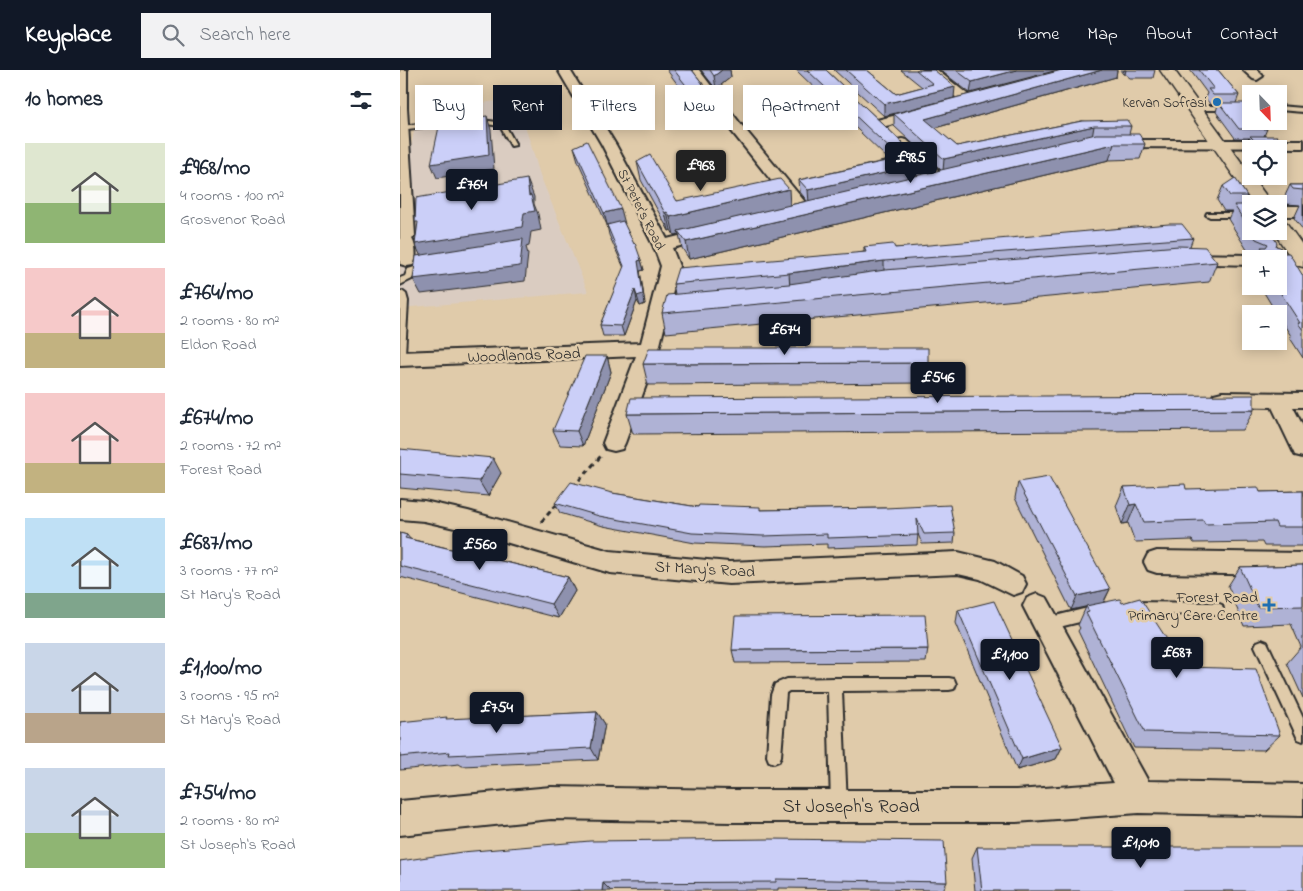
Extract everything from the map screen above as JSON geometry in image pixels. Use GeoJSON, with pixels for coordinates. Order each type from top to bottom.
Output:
{"type":"FeatureCollection","features":[{"type":"Feature","properties":{"kind":"main road"},"geometry":{"type":"LineString","coordinates":[[1167,70],[1257,195]]}},
{"type":"Feature","properties":{"kind":"main road"},"geometry":{"type":"LineString","coordinates":[[1287,238],[1303,261]]}},
{"type":"Feature","properties":{"kind":"street"},"geometry":{"type":"LineString","coordinates":[[401,70],[400,108],[407,261]]}},
{"type":"Feature","properties":{"kind":"street","name":"St Peter's Road"},"geometry":{"type":"LineString","coordinates":[[564,70],[609,145],[662,245],[670,266],[637,402],[614,443]]}},
{"type":"Feature","properties":{"kind":"street"},"geometry":{"type":"LineString","coordinates":[[693,70],[734,125],[804,211]]}},
{"type":"Feature","properties":{"kind":"street"},"geometry":{"type":"LineString","coordinates":[[882,123],[973,100],[929,70]]}},
{"type":"Feature","properties":{"kind":"street"},"geometry":{"type":"LineString","coordinates":[[870,112],[938,178]]}},
{"type":"Feature","properties":{"kind":"street"},"geometry":{"type":"LineString","coordinates":[[1092,144],[1303,144]]}},
{"type":"Feature","properties":{"kind":"street"},"geometry":{"type":"LineString","coordinates":[[920,182],[957,174]]}},
{"type":"Feature","properties":{"kind":"street"},"geometry":{"type":"LineString","coordinates":[[785,215],[823,206]]}},
{"type":"Feature","properties":{"kind":"street"},"geometry":{"type":"LineString","coordinates":[[1287,211],[1303,211]]}},
{"type":"Feature","properties":{"kind":"street"},"geometry":{"type":"LineString","coordinates":[[662,245],[727,229]]}},
{"type":"Feature","properties":{"kind":"street"},"geometry":{"type":"LineString","coordinates":[[1163,260],[1242,260]]}},
{"type":"Feature","properties":{"kind":"street"},"geometry":{"type":"LineString","coordinates":[[1287,260],[1303,261]]}},
{"type":"Feature","properties":{"kind":"street"},"geometry":{"type":"LineString","coordinates":[[659,308],[678,306]]}},
{"type":"Feature","properties":{"kind":"street","name":"Woodlands Road"},"geometry":{"type":"LineString","coordinates":[[400,359],[649,348]]}},
{"type":"Feature","properties":{"kind":"street"},"geometry":{"type":"LineString","coordinates":[[1203,399],[1303,400]]}},
{"type":"Feature","properties":{"kind":"street"},"geometry":{"type":"LineString","coordinates":[[1279,400],[1303,449]]}},
{"type":"Feature","properties":{"kind":"street","name":"St Mary's Road"},"geometry":{"type":"LineString","coordinates":[[400,509],[433,513],[527,537],[610,562],[729,573],[958,563],[986,569],[1013,584]]}},
{"type":"Feature","properties":{"kind":"street"},"geometry":{"type":"LineString","coordinates":[[1157,562],[1303,564]]}},
{"type":"Feature","properties":{"kind":"street"},"geometry":{"type":"LineString","coordinates":[[1042,615],[1138,797]]}},
{"type":"Feature","properties":{"kind":"street","name":"St Joseph's Road"},"geometry":{"type":"LineString","coordinates":[[400,818],[551,803],[731,806],[1016,806],[1138,797],[1303,800]]}},
{"type":"Feature","properties":{"kind":"lane"},"geometry":{"type":"LineString","coordinates":[[1194,108],[1242,108]]}},
{"type":"Feature","properties":{"kind":"lane"},"geometry":{"type":"LineString","coordinates":[[1288,109],[1303,110]]}},
{"type":"Feature","properties":{"kind":"lane"},"geometry":{"type":"LineString","coordinates":[[483,122],[502,124],[513,146]]}},
{"type":"Feature","properties":{"kind":"lane"},"geometry":{"type":"LineString","coordinates":[[401,128],[415,126]]}},
{"type":"Feature","properties":{"kind":"lane"},"geometry":{"type":"LineString","coordinates":[[1210,215],[1242,215]]}},
{"type":"Feature","properties":{"kind":"lane"},"geometry":{"type":"LineString","coordinates":[[400,282],[409,277],[411,271],[434,265]]}},
{"type":"Feature","properties":{"kind":"lane"},"geometry":{"type":"LineString","coordinates":[[400,295],[402,294],[404,301],[400,354]]}},
{"type":"Feature","properties":{"kind":"lane"},"geometry":{"type":"LineString","coordinates":[[1042,615],[1110,609],[1217,609]]}},
{"type":"Feature","properties":{"kind":"lane"},"geometry":{"type":"LineString","coordinates":[[1262,646],[1303,734]]}},
{"type":"Feature","properties":{"kind":"lane"},"geometry":{"type":"LineString","coordinates":[[835,684],[839,805]]}},
{"type":"Feature","properties":{"kind":"lane"},"geometry":{"type":"LineString","coordinates":[[774,756],[778,695],[780,690],[787,685],[949,684]]}},
{"type":"Feature","properties":{"kind":"path"},"geometry":{"type":"LineString","coordinates":[[567,494],[614,443]]}},
{"type":"Feature","properties":{"kind":"path"},"geometry":{"type":"LineString","coordinates":[[527,537],[560,501]]}},
{"type":"Feature","properties":{"kind":"shaded area"},"geometry":{"type":"Polygon","coordinates":[[[493,102],[493,130],[526,130],[540,175],[588,292],[400,308],[400,205],[415,126],[415,130],[483,130],[483,103],[493,102]]]}},
{"type":"Feature","properties":{"kind":"building"},"geometry":{"type":"Polygon","coordinates":[[[674,70],[692,70],[703,84],[686,85],[674,70]]]}},
{"type":"Feature","properties":{"kind":"building"},"geometry":{"type":"Polygon","coordinates":[[[710,70],[722,70],[714,76],[710,70]]]}},
{"type":"Feature","properties":{"kind":"building"},"geometry":{"type":"Polygon","coordinates":[[[807,70],[826,70],[842,85],[823,85],[807,70]]]}},
{"type":"Feature","properties":{"kind":"building"},"geometry":{"type":"Polygon","coordinates":[[[846,70],[867,70],[896,94],[933,84],[916,70],[934,70],[955,87],[884,104],[846,70]]]}},
{"type":"Feature","properties":{"kind":"building"},"geometry":{"type":"Polygon","coordinates":[[[956,70],[1017,70],[972,82],[956,70]]]}},
{"type":"Feature","properties":{"kind":"building"},"geometry":{"type":"Polygon","coordinates":[[[1062,70],[1102,70],[925,119],[957,146],[1082,121],[1127,120],[1131,126],[1094,126],[944,159],[894,114],[1062,70]]]}},
{"type":"Feature","properties":{"kind":"building"},"geometry":{"type":"Polygon","coordinates":[[[1199,70],[1218,70],[1239,95],[1213,95],[1208,89],[1214,89],[1199,70]]]}},
{"type":"Feature","properties":{"kind":"building"},"geometry":{"type":"Polygon","coordinates":[[[858,100],[925,164],[808,190],[799,180],[900,158],[858,118],[858,100]]]}},
{"type":"Feature","properties":{"kind":"building"},"geometry":{"type":"Polygon","coordinates":[[[1219,103],[1242,103],[1242,129],[1239,129],[1219,103]]]}},
{"type":"Feature","properties":{"kind":"building"},"geometry":{"type":"Polygon","coordinates":[[[487,116],[489,155],[431,164],[438,130],[483,130],[483,117],[487,116]]]}},
{"type":"Feature","properties":{"kind":"building"},"geometry":{"type":"Polygon","coordinates":[[[1096,134],[1139,134],[1145,144],[1114,144],[686,242],[678,231],[1096,134]]]}},
{"type":"Feature","properties":{"kind":"building"},"geometry":{"type":"Polygon","coordinates":[[[1250,136],[1277,136],[1281,140],[1254,140],[1250,136]]]}},
{"type":"Feature","properties":{"kind":"building"},"geometry":{"type":"Polygon","coordinates":[[[587,141],[621,209],[604,213],[574,147],[587,141]]]}},
{"type":"Feature","properties":{"kind":"building"},"geometry":{"type":"Polygon","coordinates":[[[650,155],[677,201],[780,179],[789,189],[670,217],[667,212],[665,213],[637,162],[650,155]]]}},
{"type":"Feature","properties":{"kind":"building"},"geometry":{"type":"Polygon","coordinates":[[[1235,178],[1246,195],[1230,196],[1223,186],[1235,178]]]}},
{"type":"Feature","properties":{"kind":"building"},"geometry":{"type":"Polygon","coordinates":[[[527,179],[529,196],[531,195],[535,211],[524,213],[522,227],[415,244],[418,222],[415,222],[416,198],[527,179]]]}},
{"type":"Feature","properties":{"kind":"building"},"geometry":{"type":"Polygon","coordinates":[[[1290,185],[1303,185],[1303,190],[1293,189],[1290,185]]]}},
{"type":"Feature","properties":{"kind":"building"},"geometry":{"type":"Polygon","coordinates":[[[1234,205],[1242,205],[1242,217],[1234,205]]]}},
{"type":"Feature","properties":{"kind":"building"},"geometry":{"type":"Polygon","coordinates":[[[623,221],[635,243],[641,260],[638,261],[643,294],[637,296],[635,290],[621,326],[600,325],[624,266],[607,225],[623,221]]]}},
{"type":"Feature","properties":{"kind":"building"},"geometry":{"type":"Polygon","coordinates":[[[1182,224],[1193,238],[884,261],[789,273],[673,284],[678,268],[866,252],[864,247],[893,244],[895,248],[1182,224]]]}},
{"type":"Feature","properties":{"kind":"building"},"geometry":{"type":"Polygon","coordinates":[[[523,239],[520,266],[413,279],[416,256],[523,239]]]}},
{"type":"Feature","properties":{"kind":"building"},"geometry":{"type":"Polygon","coordinates":[[[1258,240],[1275,240],[1276,246],[1282,250],[1263,250],[1261,247],[1266,247],[1268,244],[1258,240]]]}},
{"type":"Feature","properties":{"kind":"building"},"geometry":{"type":"Polygon","coordinates":[[[1179,246],[1205,247],[1217,262],[662,313],[667,295],[789,284],[885,270],[1179,246]]]}},
{"type":"Feature","properties":{"kind":"building"},"geometry":{"type":"Polygon","coordinates":[[[1287,253],[1289,253],[1303,276],[1303,330],[1298,323],[1300,323],[1282,295],[1287,295],[1287,253]]]}},
{"type":"Feature","properties":{"kind":"building"},"geometry":{"type":"Polygon","coordinates":[[[649,348],[928,348],[928,363],[643,364],[649,348]]]}},
{"type":"Feature","properties":{"kind":"building"},"geometry":{"type":"Polygon","coordinates":[[[585,356],[607,356],[577,431],[553,430],[585,356]]]}},
{"type":"Feature","properties":{"kind":"building"},"geometry":{"type":"Polygon","coordinates":[[[1254,395],[1254,410],[627,414],[631,398],[1254,395]]]}},
{"type":"Feature","properties":{"kind":"building"},"geometry":{"type":"Polygon","coordinates":[[[400,449],[493,458],[479,481],[400,474],[400,449]]]}},
{"type":"Feature","properties":{"kind":"building"},"geometry":{"type":"Polygon","coordinates":[[[1049,477],[1110,589],[1077,596],[1018,482],[1049,477]]]}},
{"type":"Feature","properties":{"kind":"building"},"geometry":{"type":"Polygon","coordinates":[[[571,482],[612,493],[698,507],[699,505],[760,507],[760,510],[950,505],[955,533],[924,534],[917,519],[918,535],[827,538],[827,534],[763,536],[692,533],[599,516],[555,503],[571,482]]]}},
{"type":"Feature","properties":{"kind":"building"},"geometry":{"type":"Polygon","coordinates":[[[1185,484],[1186,489],[1258,487],[1260,492],[1303,491],[1303,527],[1277,527],[1275,522],[1205,524],[1203,520],[1144,522],[1136,504],[1130,505],[1124,487],[1185,484]]]}},
{"type":"Feature","properties":{"kind":"building"},"geometry":{"type":"Polygon","coordinates":[[[400,533],[407,535],[405,538],[568,577],[551,604],[400,566],[400,533]]]}},
{"type":"Feature","properties":{"kind":"building"},"geometry":{"type":"Polygon","coordinates":[[[1303,565],[1303,606],[1258,607],[1240,567],[1303,565]]]}},
{"type":"Feature","properties":{"kind":"building"},"geometry":{"type":"Polygon","coordinates":[[[1140,598],[1185,667],[1256,669],[1280,735],[1145,732],[1086,613],[1089,612],[1086,606],[1120,599],[1122,603],[1140,598]]]}},
{"type":"Feature","properties":{"kind":"building"},"geometry":{"type":"Polygon","coordinates":[[[994,601],[1062,747],[1022,759],[958,610],[994,601]]]}},
{"type":"Feature","properties":{"kind":"building"},"geometry":{"type":"Polygon","coordinates":[[[925,615],[928,649],[732,650],[735,616],[925,615]]]}},
{"type":"Feature","properties":{"kind":"building"},"geometry":{"type":"Polygon","coordinates":[[[597,712],[591,748],[449,755],[450,752],[400,757],[400,722],[447,717],[446,719],[597,712]]]}},
{"type":"Feature","properties":{"kind":"building"},"geometry":{"type":"Polygon","coordinates":[[[770,839],[944,841],[947,882],[776,879],[776,882],[603,883],[602,891],[400,891],[400,861],[462,852],[590,841],[770,839]]]}},
{"type":"Feature","properties":{"kind":"building"},"geometry":{"type":"Polygon","coordinates":[[[977,847],[1303,847],[1303,891],[982,891],[977,847]]]}},
{"type":"Feature","properties":{"kind":"place","name":"Kervan Sofrasi"},"geometry":{"type":"Point","coordinates":[1217,102]}},
{"type":"Feature","properties":{"kind":"place","name":"Forest Road Primary Care Centre"},"geometry":{"type":"Point","coordinates":[1269,605]}}]}
